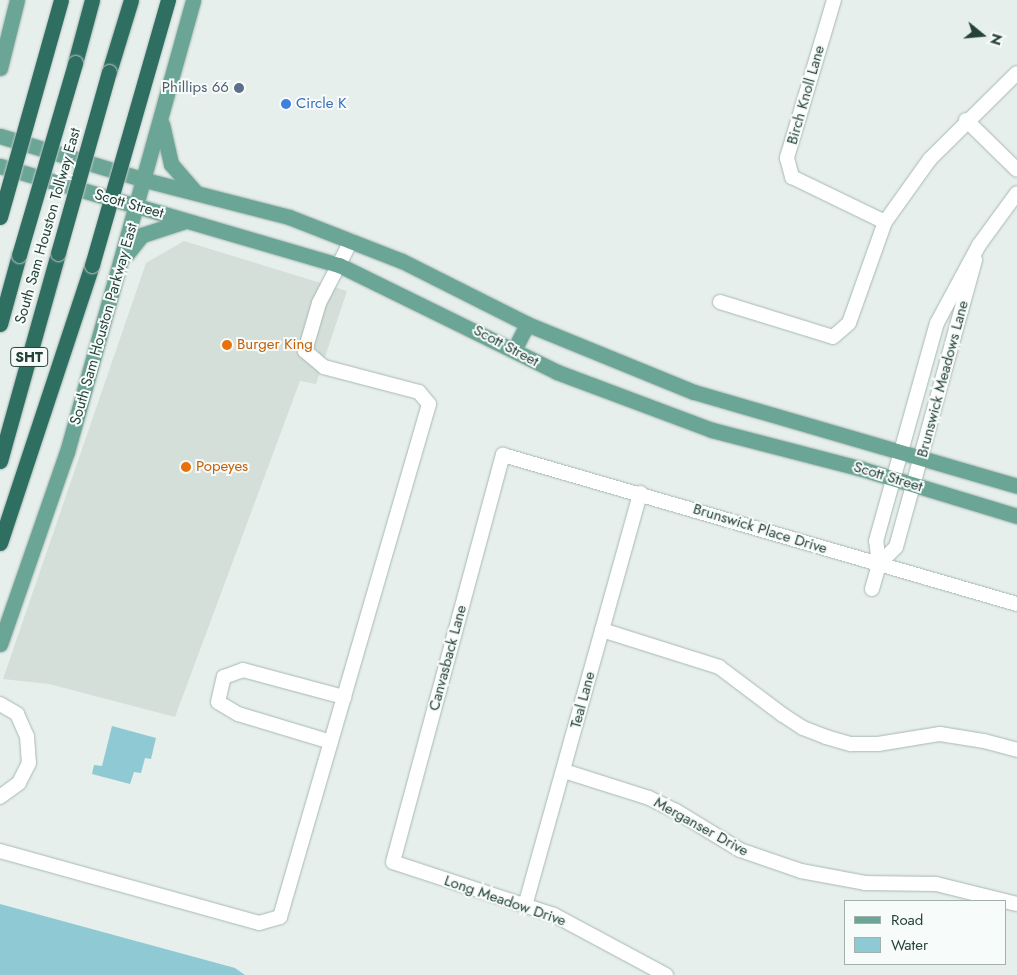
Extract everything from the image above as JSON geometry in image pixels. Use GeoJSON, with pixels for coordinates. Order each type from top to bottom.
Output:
{"type":"FeatureCollection","features":[{"type":"Feature","properties":{"kind":"highway"},"geometry":{"type":"LineString","coordinates":[[0,217],[61,0]]}},
{"type":"Feature","properties":{"kind":"highway","name":"South Sam Houston Tollway East"},"geometry":{"type":"LineString","coordinates":[[0,324],[92,0]]}},
{"type":"Feature","properties":{"kind":"highway","name":"South Sam Houston Tollway East"},"geometry":{"type":"LineString","coordinates":[[0,461],[130,0]]}},
{"type":"Feature","properties":{"kind":"highway"},"geometry":{"type":"LineString","coordinates":[[0,543],[92,265],[168,0]]}},
{"type":"Feature","properties":{"kind":"main road"},"geometry":{"type":"LineString","coordinates":[[0,68],[16,0]]}},
{"type":"Feature","properties":{"kind":"main road","name":"South Sam Houston Parkway East"},"geometry":{"type":"LineString","coordinates":[[0,644],[67,452],[145,180],[192,0]]}},
{"type":"Feature","properties":{"kind":"main road"},"geometry":{"type":"LineString","coordinates":[[161,119],[171,164],[195,192]]}},
{"type":"Feature","properties":{"kind":"main road","name":"Scott Street"},"geometry":{"type":"LineString","coordinates":[[0,136],[145,180],[289,217],[402,261],[527,324],[694,392],[1017,486]]}},
{"type":"Feature","properties":{"kind":"main road","name":"Scott Street"},"geometry":{"type":"LineString","coordinates":[[0,166],[339,265],[557,372],[712,430],[894,478],[1017,516]]}},
{"type":"Feature","properties":{"kind":"main road"},"geometry":{"type":"LineString","coordinates":[[122,259],[142,235],[168,224],[187,220]]}},
{"type":"Feature","properties":{"kind":"main road"},"geometry":{"type":"LineString","coordinates":[[514,350],[527,324]]}},
{"type":"Feature","properties":{"kind":"street","name":"Birch Knoll Lane"},"geometry":{"type":"LineString","coordinates":[[834,0],[787,158],[792,177],[885,222]]}},
{"type":"Feature","properties":{"kind":"street"},"geometry":{"type":"LineString","coordinates":[[720,302],[833,338],[849,324],[885,222],[930,159],[966,120],[1017,73]]}},
{"type":"Feature","properties":{"kind":"street"},"geometry":{"type":"LineString","coordinates":[[966,120],[1017,170]]}},
{"type":"Feature","properties":{"kind":"street","name":"Brunswick Meadows Lane"},"geometry":{"type":"LineString","coordinates":[[872,589],[879,564],[876,541],[936,323],[979,245],[1017,193]]}},
{"type":"Feature","properties":{"kind":"street"},"geometry":{"type":"LineString","coordinates":[[0,851],[259,923],[280,917],[428,404],[419,392],[324,367],[305,351],[319,302],[351,241]]}},
{"type":"Feature","properties":{"kind":"street","name":"Brunswick Meadows Lane"},"geometry":{"type":"LineString","coordinates":[[879,564],[896,547],[979,245]]}},
{"type":"Feature","properties":{"kind":"street","name":"Brunswick Place Drive"},"geometry":{"type":"LineString","coordinates":[[503,455],[640,493],[1017,604]]}},
{"type":"Feature","properties":{"kind":"street","name":"Canvasback Lane"},"geometry":{"type":"LineString","coordinates":[[393,862],[503,455]]}},
{"type":"Feature","properties":{"kind":"street","name":"Teal Lane"},"geometry":{"type":"LineString","coordinates":[[525,906],[640,493]]}},
{"type":"Feature","properties":{"kind":"street"},"geometry":{"type":"LineString","coordinates":[[602,630],[719,666],[783,715],[803,728],[826,737],[851,744],[878,744],[940,734],[984,741],[1017,750]]}},
{"type":"Feature","properties":{"kind":"street"},"geometry":{"type":"LineString","coordinates":[[330,742],[238,714],[218,702],[224,677],[243,670],[344,697]]}},
{"type":"Feature","properties":{"kind":"street"},"geometry":{"type":"LineString","coordinates":[[0,704],[17,714],[27,736],[29,763],[19,783],[0,797]]}},
{"type":"Feature","properties":{"kind":"street","name":"Merganser Drive"},"geometry":{"type":"LineString","coordinates":[[564,771],[649,798],[740,850],[801,871],[865,882],[936,884],[1001,900]]}},
{"type":"Feature","properties":{"kind":"street","name":"Long Meadow Drive"},"geometry":{"type":"LineString","coordinates":[[393,862],[554,915],[666,975]]}},
{"type":"Feature","properties":{"kind":"shaded area"},"geometry":{"type":"Polygon","coordinates":[[[184,241],[347,291],[316,384],[300,381],[175,717],[49,684],[3,679],[146,263],[184,241]]]}},
{"type":"Feature","properties":{"kind":"water"},"geometry":{"type":"Polygon","coordinates":[[[112,726],[156,738],[151,759],[145,758],[141,773],[134,772],[130,784],[92,774],[94,765],[102,766],[112,726]]]}},
{"type":"Feature","properties":{"kind":"water"},"geometry":{"type":"Polygon","coordinates":[[[0,904],[235,968],[245,975],[0,975],[0,904]]]}},
{"type":"Feature","properties":{"kind":"place","name":"Phillips 66"},"geometry":{"type":"Point","coordinates":[239,88]}},
{"type":"Feature","properties":{"kind":"place","name":"Circle K"},"geometry":{"type":"Point","coordinates":[286,104]}},
{"type":"Feature","properties":{"kind":"place","name":"Burger King"},"geometry":{"type":"Point","coordinates":[227,345]}},
{"type":"Feature","properties":{"kind":"place","name":"Popeyes"},"geometry":{"type":"Point","coordinates":[186,467]}}]}
